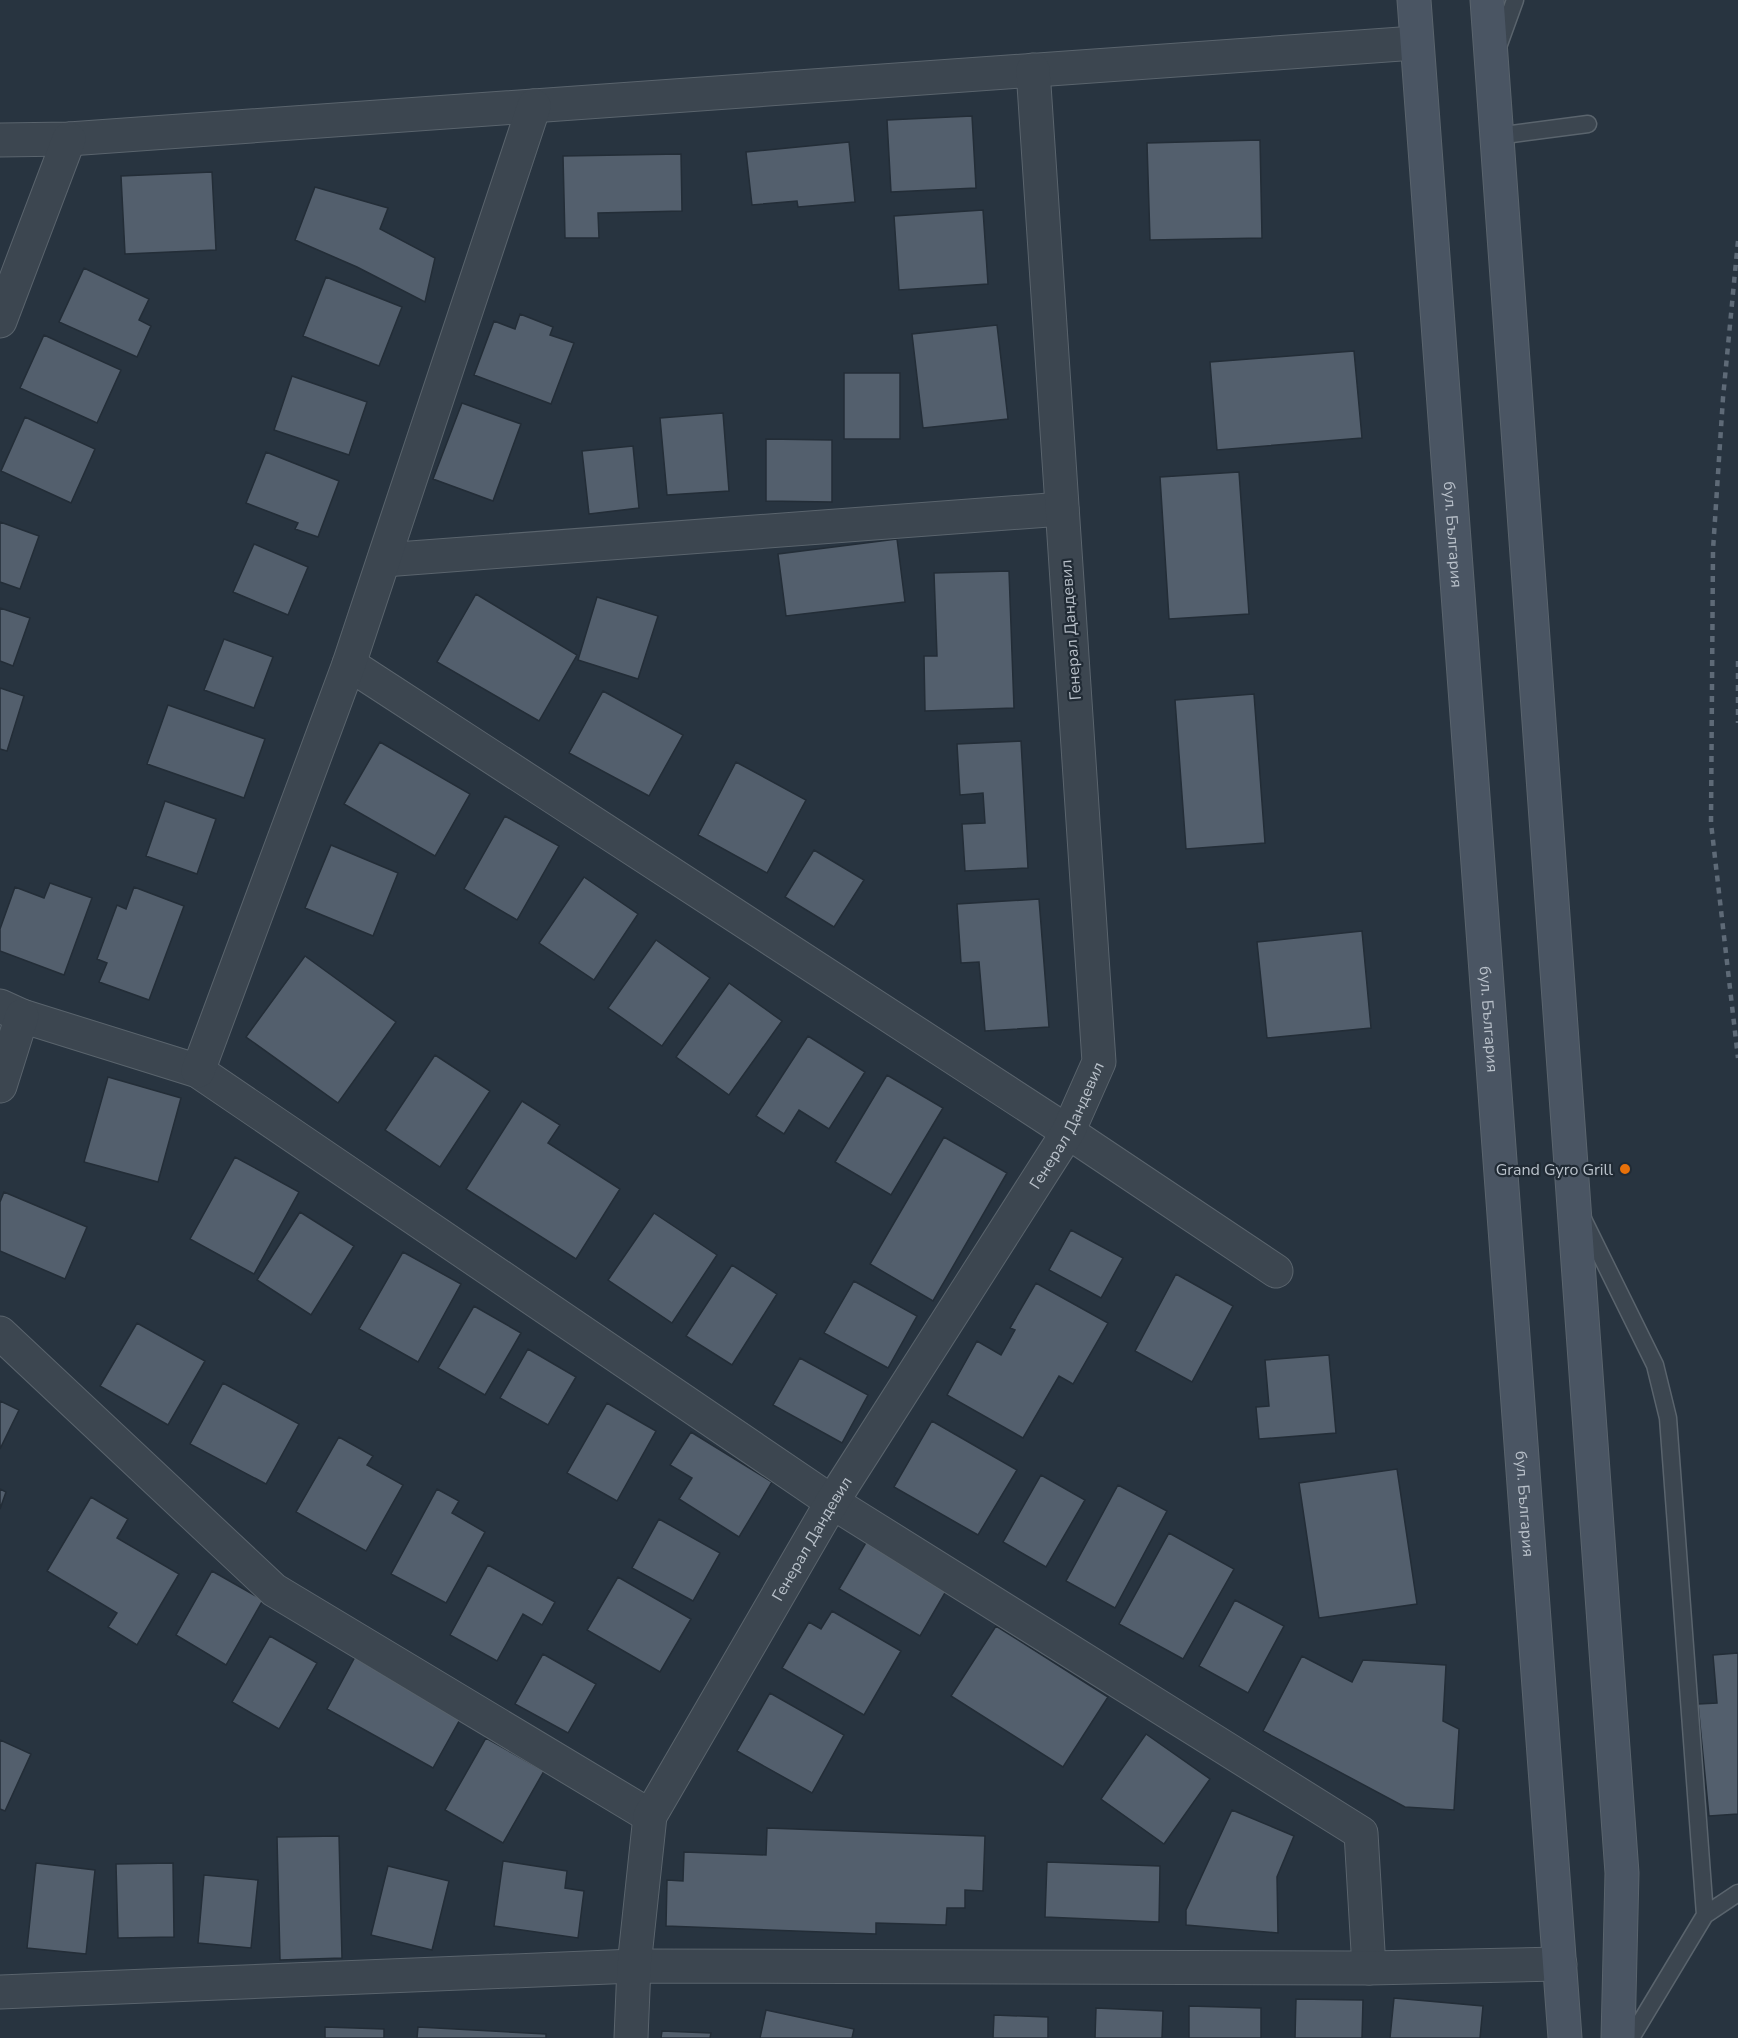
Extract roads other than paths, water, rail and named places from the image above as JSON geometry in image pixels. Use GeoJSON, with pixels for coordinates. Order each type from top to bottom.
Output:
{"type":"FeatureCollection","features":[{"type":"Feature","properties":{"kind":"main road","name":"бул. България"},"geometry":{"type":"LineString","coordinates":[[1414,0],[1415,43],[1565,2038]]}},
{"type":"Feature","properties":{"kind":"main road"},"geometry":{"type":"LineString","coordinates":[[1487,0],[1622,1873],[1618,2038]]}},
{"type":"Feature","properties":{"kind":"street"},"geometry":{"type":"LineString","coordinates":[[0,140],[69,139],[1415,43]]}},
{"type":"Feature","properties":{"kind":"street","name":"Генерал Дандевил"},"geometry":{"type":"LineString","coordinates":[[631,2038],[634,1966],[650,1816],[832,1502],[1068,1132],[1099,1062],[1033,70]]}},
{"type":"Feature","properties":{"kind":"street"},"geometry":{"type":"LineString","coordinates":[[198,1071],[349,663],[534,105]]}},
{"type":"Feature","properties":{"kind":"street"},"geometry":{"type":"LineString","coordinates":[[0,321],[69,139]]}},
{"type":"Feature","properties":{"kind":"street"},"geometry":{"type":"LineString","coordinates":[[384,560],[1062,509]]}},
{"type":"Feature","properties":{"kind":"street"},"geometry":{"type":"LineString","coordinates":[[349,663],[1068,1132],[1276,1272]]}},
{"type":"Feature","properties":{"kind":"street"},"geometry":{"type":"LineString","coordinates":[[0,1086],[11,1011],[198,1071],[832,1502],[1361,1833],[1369,1968]]}},
{"type":"Feature","properties":{"kind":"street"},"geometry":{"type":"LineString","coordinates":[[0,1333],[274,1590],[650,1816]]}},
{"type":"Feature","properties":{"kind":"street"},"geometry":{"type":"LineString","coordinates":[[0,1992],[634,1966],[1369,1968],[1560,1964]]}},
{"type":"Feature","properties":{"kind":"lane"},"geometry":{"type":"LineString","coordinates":[[1492,65],[1515,0]]}},
{"type":"Feature","properties":{"kind":"lane"},"geometry":{"type":"LineString","coordinates":[[1497,136],[1588,124]]}},
{"type":"Feature","properties":{"kind":"lane"},"geometry":{"type":"LineString","coordinates":[[1574,1201],[1655,1365],[1668,1418],[1705,1916]]}},
{"type":"Feature","properties":{"kind":"lane"},"geometry":{"type":"LineString","coordinates":[[1631,2038],[1705,1916],[1738,1893]]}},
{"type":"Feature","properties":{"kind":"railway"},"geometry":{"type":"LineString","coordinates":[[1738,241],[1723,398],[1713,550],[1711,823],[1738,1058]]}},
{"type":"Feature","properties":{"kind":"railway"},"geometry":{"type":"LineString","coordinates":[[1738,661],[1738,723]]}},
{"type":"Feature","properties":{"kind":"place","name":"Grand Gyro Grill"},"geometry":{"type":"Point","coordinates":[1625,1169]}}]}
